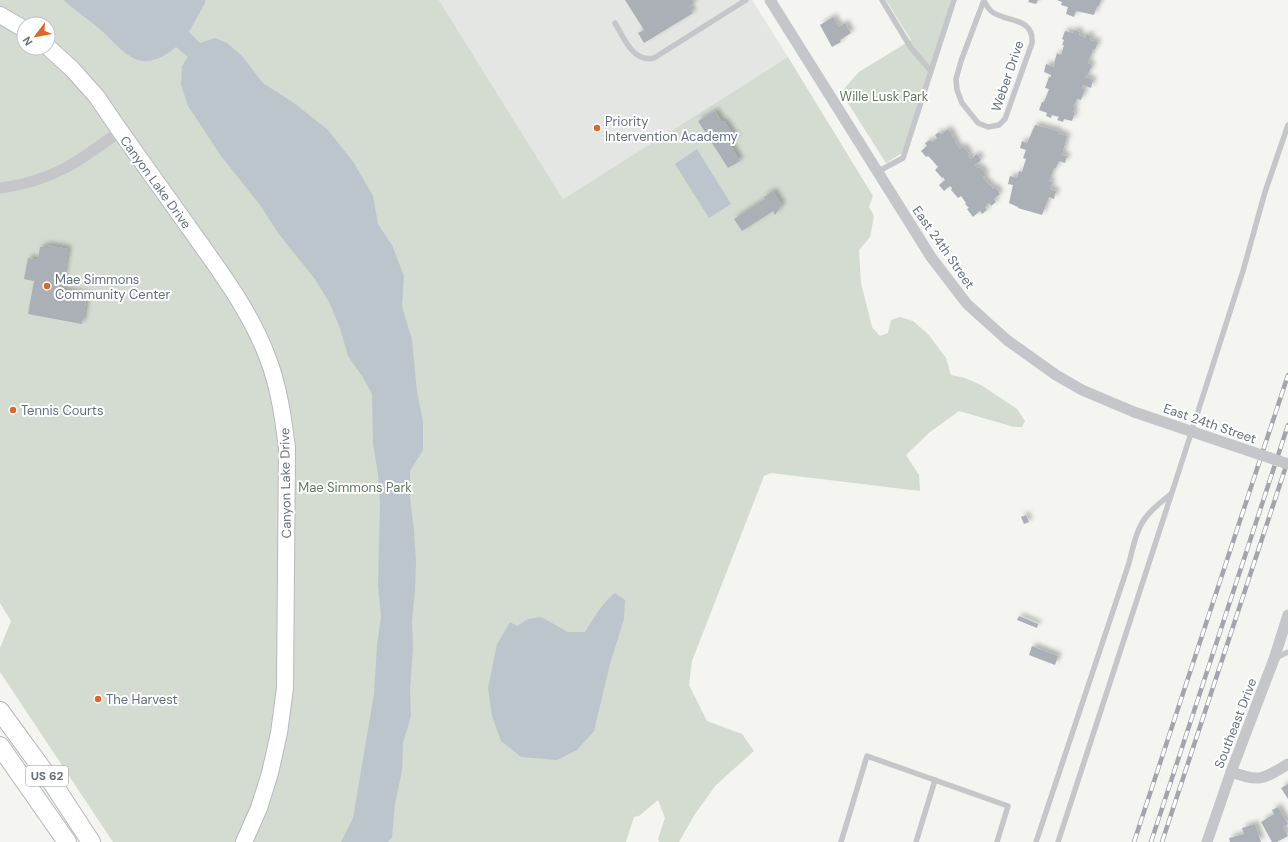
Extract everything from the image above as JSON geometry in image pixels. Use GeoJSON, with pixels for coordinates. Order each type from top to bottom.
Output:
{"type":"FeatureCollection","features":[{"type":"Feature","properties":{"kind":"main road","name":"US 62"},"geometry":{"type":"LineString","coordinates":[[0,711],[51,781],[91,842]]}},
{"type":"Feature","properties":{"kind":"main road","name":"US 62"},"geometry":{"type":"LineString","coordinates":[[0,746],[67,842]]}},
{"type":"Feature","properties":{"kind":"street","name":"East 24th Street"},"geometry":{"type":"LineString","coordinates":[[770,0],[931,257],[967,304],[1007,340],[1056,375],[1082,390],[1134,412],[1288,464]]}},
{"type":"Feature","properties":{"kind":"street"},"geometry":{"type":"LineString","coordinates":[[0,15],[16,24]]}},
{"type":"Feature","properties":{"kind":"street","name":"Canyon Lake Drive"},"geometry":{"type":"LineString","coordinates":[[56,54],[73,70],[97,98],[233,288],[253,323],[268,357],[277,386],[287,448],[285,688],[279,733],[270,773],[259,808],[244,842]]}},
{"type":"Feature","properties":{"kind":"street"},"geometry":{"type":"LineString","coordinates":[[0,188],[25,183],[60,171],[79,161],[120,131]]}},
{"type":"Feature","properties":{"kind":"street","name":"Southeast Drive"},"geometry":{"type":"LineString","coordinates":[[1207,842],[1230,772],[1274,660],[1288,615]]}},
{"type":"Feature","properties":{"kind":"street"},"geometry":{"type":"LineString","coordinates":[[1230,772],[1249,778],[1262,779],[1288,764]]}},
{"type":"Feature","properties":{"kind":"lane"},"geometry":{"type":"LineString","coordinates":[[615,24],[635,55],[644,59],[649,59],[654,58],[746,0]]}},
{"type":"Feature","properties":{"kind":"lane"},"geometry":{"type":"LineString","coordinates":[[882,0],[911,48],[931,71]]}},
{"type":"Feature","properties":{"kind":"lane"},"geometry":{"type":"LineString","coordinates":[[877,172],[903,158],[954,0]]}},
{"type":"Feature","properties":{"kind":"lane","name":"Weber Drive"},"geometry":{"type":"LineString","coordinates":[[984,0],[992,12],[1023,24],[1029,28],[1032,35],[1032,42],[1005,119],[999,125],[988,127],[978,123],[962,104],[957,90],[956,79],[961,61],[984,0]]}},
{"type":"Feature","properties":{"kind":"lane"},"geometry":{"type":"LineString","coordinates":[[1058,842],[1172,494],[1243,271],[1264,192],[1288,124]]}},
{"type":"Feature","properties":{"kind":"lane"},"geometry":{"type":"LineString","coordinates":[[1036,842],[1139,529],[1153,509],[1172,494]]}},
{"type":"Feature","properties":{"kind":"lane"},"geometry":{"type":"LineString","coordinates":[[1274,660],[1288,652]]}},
{"type":"Feature","properties":{"kind":"lane"},"geometry":{"type":"LineString","coordinates":[[841,842],[867,756],[1008,806],[997,842]]}},
{"type":"Feature","properties":{"kind":"lane"},"geometry":{"type":"LineString","coordinates":[[916,842],[935,780]]}},
{"type":"Feature","properties":{"kind":"shaded area"},"geometry":{"type":"Polygon","coordinates":[[[63,0],[205,0],[205,3],[189,32],[200,43],[215,38],[227,43],[242,56],[263,83],[294,103],[328,130],[354,163],[373,196],[378,224],[392,245],[404,276],[402,306],[412,340],[417,392],[423,421],[423,450],[410,471],[410,498],[416,563],[412,621],[413,648],[410,690],[411,716],[403,743],[402,771],[395,803],[392,837],[388,842],[341,842],[353,818],[374,694],[377,645],[381,617],[378,586],[380,505],[378,474],[373,444],[372,394],[348,356],[340,328],[329,302],[314,278],[278,233],[260,205],[221,156],[188,106],[181,85],[182,66],[188,57],[176,47],[157,59],[148,61],[137,60],[126,54],[102,31],[63,0]]]}},
{"type":"Feature","properties":{"kind":"shaded area","name":"Priority Intervention Academy"},"geometry":{"type":"Polygon","coordinates":[[[439,0],[752,0],[788,57],[563,199],[439,0]]]}},
{"type":"Feature","properties":{"kind":"shaded area"},"geometry":{"type":"Polygon","coordinates":[[[697,149],[731,204],[709,218],[675,164],[697,149]]]}},
{"type":"Feature","properties":{"kind":"shaded area"},"geometry":{"type":"Polygon","coordinates":[[[615,593],[625,600],[624,619],[610,664],[594,731],[577,750],[557,760],[521,757],[501,741],[492,716],[488,688],[497,644],[510,622],[517,626],[528,619],[541,617],[568,632],[585,632],[602,606],[615,593]]]}},
{"type":"Feature","properties":{"kind":"green space","name":"Mae Simmons Park"},"geometry":{"type":"Polygon","coordinates":[[[0,0],[439,0],[563,199],[788,57],[873,196],[869,207],[874,216],[870,237],[859,250],[861,283],[872,327],[880,336],[888,333],[891,320],[900,317],[913,321],[928,334],[946,358],[951,375],[965,378],[981,385],[1017,409],[1025,421],[1022,427],[1014,427],[959,411],[930,432],[906,455],[919,475],[920,491],[771,473],[764,476],[692,661],[689,685],[707,721],[742,734],[754,751],[716,785],[695,814],[679,842],[659,842],[658,839],[665,818],[658,800],[639,816],[634,817],[626,842],[113,842],[0,672],[0,648],[11,621],[0,603],[0,0]]]}},
{"type":"Feature","properties":{"kind":"green space","name":"Wille Lusk Park"},"geometry":{"type":"Polygon","coordinates":[[[886,0],[952,0],[902,153],[886,163],[841,92],[859,72],[911,40],[886,0]]]}},
{"type":"Feature","properties":{"kind":"building"},"geometry":{"type":"Polygon","coordinates":[[[625,0],[692,0],[694,3],[689,6],[693,13],[644,43],[638,33],[644,30],[625,0]]]}},
{"type":"Feature","properties":{"kind":"building"},"geometry":{"type":"Polygon","coordinates":[[[1029,0],[1038,0],[1036,4],[1028,2],[1029,0]]]}},
{"type":"Feature","properties":{"kind":"building"},"geometry":{"type":"Polygon","coordinates":[[[1057,0],[1101,0],[1094,15],[1076,11],[1074,17],[1066,14],[1068,7],[1061,5],[1062,2],[1057,0]]]}},
{"type":"Feature","properties":{"kind":"building"},"geometry":{"type":"Polygon","coordinates":[[[833,17],[839,27],[845,23],[851,33],[840,40],[841,42],[832,47],[820,25],[833,17]]]}},
{"type":"Feature","properties":{"kind":"building"},"geometry":{"type":"Polygon","coordinates":[[[1074,30],[1080,32],[1079,35],[1085,38],[1086,34],[1091,36],[1090,40],[1098,42],[1095,50],[1093,49],[1088,63],[1092,65],[1085,77],[1093,80],[1091,88],[1083,85],[1082,88],[1085,89],[1081,100],[1077,99],[1073,107],[1075,107],[1073,112],[1075,113],[1072,121],[1064,119],[1063,122],[1057,120],[1059,117],[1052,115],[1051,118],[1046,116],[1047,113],[1039,110],[1049,89],[1045,88],[1049,77],[1051,77],[1051,75],[1044,72],[1046,64],[1054,67],[1057,53],[1061,55],[1064,45],[1062,45],[1064,40],[1062,39],[1065,31],[1073,33],[1074,30]]]}},
{"type":"Feature","properties":{"kind":"building"},"geometry":{"type":"Polygon","coordinates":[[[715,111],[736,139],[729,143],[740,161],[728,168],[698,121],[715,111]]]}},
{"type":"Feature","properties":{"kind":"building"},"geometry":{"type":"Polygon","coordinates":[[[1035,125],[1058,131],[1058,133],[1067,136],[1062,155],[1067,156],[1065,163],[1059,161],[1056,168],[1054,168],[1049,181],[1052,182],[1050,189],[1056,191],[1054,199],[1049,197],[1042,215],[1018,208],[1009,203],[1013,185],[1008,184],[1010,176],[1017,178],[1019,171],[1022,172],[1026,159],[1023,158],[1026,150],[1020,148],[1022,141],[1027,143],[1035,125]]]}},
{"type":"Feature","properties":{"kind":"building"},"geometry":{"type":"Polygon","coordinates":[[[948,129],[960,149],[963,146],[970,155],[968,156],[971,159],[977,154],[981,160],[975,165],[978,168],[980,167],[986,175],[983,177],[993,189],[995,187],[1000,194],[994,199],[996,202],[991,206],[989,203],[985,207],[987,210],[982,214],[980,211],[973,217],[967,209],[969,208],[961,196],[958,198],[951,190],[952,188],[950,186],[944,191],[939,185],[945,180],[935,170],[938,167],[921,151],[927,146],[925,143],[930,140],[932,142],[937,138],[935,135],[939,132],[941,134],[948,129]]]}},
{"type":"Feature","properties":{"kind":"building"},"geometry":{"type":"Polygon","coordinates":[[[773,191],[782,205],[775,215],[773,211],[742,231],[734,219],[765,199],[764,197],[773,191]]]}},
{"type":"Feature","properties":{"kind":"building","name":"Mae Simmons Community Center"},"geometry":{"type":"Polygon","coordinates":[[[46,245],[68,249],[61,290],[87,295],[82,324],[28,314],[34,281],[24,279],[28,258],[38,260],[40,247],[46,247],[46,245]]]}},
{"type":"Feature","properties":{"kind":"building"},"geometry":{"type":"Polygon","coordinates":[[[1026,515],[1029,522],[1024,524],[1021,517],[1026,515]]]}},
{"type":"Feature","properties":{"kind":"building"},"geometry":{"type":"Polygon","coordinates":[[[1019,616],[1038,624],[1037,628],[1017,620],[1019,616]]]}},
{"type":"Feature","properties":{"kind":"building"},"geometry":{"type":"Polygon","coordinates":[[[1032,646],[1058,656],[1055,665],[1029,655],[1032,646]]]}},
{"type":"Feature","properties":{"kind":"building"},"geometry":{"type":"Polygon","coordinates":[[[1288,784],[1288,799],[1281,788],[1288,784]]]}},
{"type":"Feature","properties":{"kind":"building"},"geometry":{"type":"Polygon","coordinates":[[[1278,807],[1288,824],[1283,827],[1288,836],[1277,842],[1272,842],[1261,822],[1274,814],[1272,810],[1278,807]]]}},
{"type":"Feature","properties":{"kind":"building"},"geometry":{"type":"Polygon","coordinates":[[[1255,824],[1261,842],[1230,842],[1229,838],[1244,834],[1242,828],[1255,824]]]}},
{"type":"Feature","properties":{"kind":"railway"},"geometry":{"type":"LineString","coordinates":[[1134,842],[1288,375]]}},
{"type":"Feature","properties":{"kind":"railway"},"geometry":{"type":"LineString","coordinates":[[1151,842],[1288,425]]}},
{"type":"Feature","properties":{"kind":"railway"},"geometry":{"type":"LineString","coordinates":[[1162,842],[1288,460]]}},
{"type":"Feature","properties":{"kind":"place","name":"Priority Intervention Academy"},"geometry":{"type":"Point","coordinates":[597,128]}},
{"type":"Feature","properties":{"kind":"place","name":"Mae Simmons Community Center"},"geometry":{"type":"Point","coordinates":[47,286]}},
{"type":"Feature","properties":{"kind":"place","name":"Tennis Courts"},"geometry":{"type":"Point","coordinates":[13,410]}},
{"type":"Feature","properties":{"kind":"place","name":"The Harvest"},"geometry":{"type":"Point","coordinates":[98,699]}}]}
